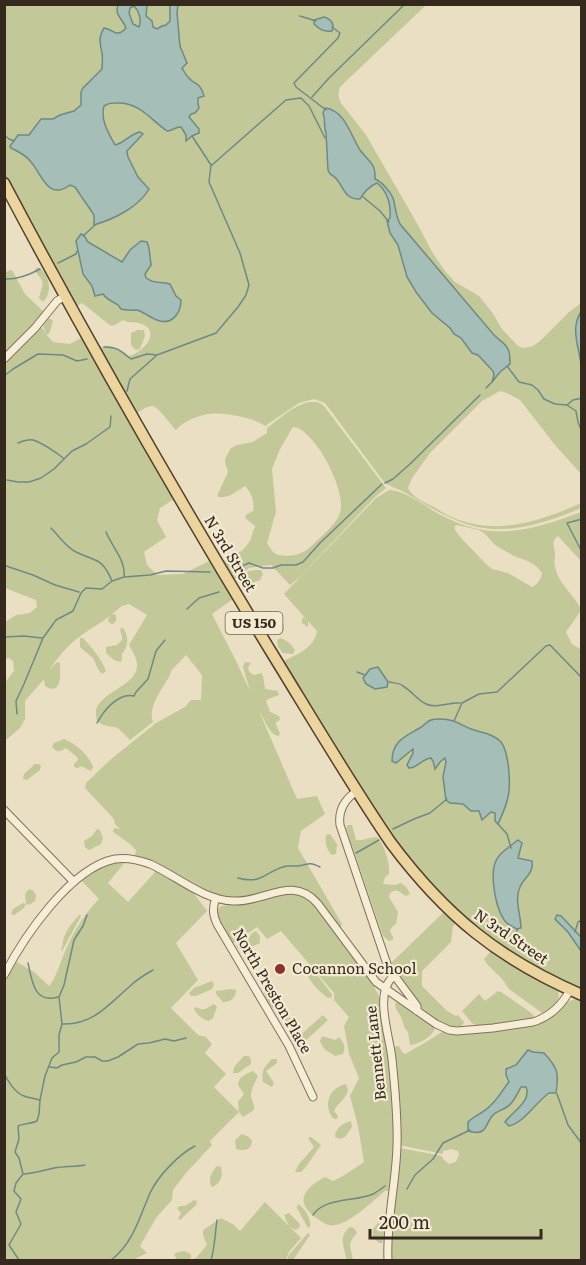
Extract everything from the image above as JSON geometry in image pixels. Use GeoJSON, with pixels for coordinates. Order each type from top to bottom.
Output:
{"type":"FeatureCollection","features":[{"type":"Feature","properties":{"kind":"main road","name":"N 3rd Street"},"geometry":{"type":"LineString","coordinates":[[4,183],[167,479],[386,836],[412,872],[450,911],[477,934],[515,962],[582,995]]}},
{"type":"Feature","properties":{"kind":"street"},"geometry":{"type":"LineString","coordinates":[[4,359],[35,328],[57,301],[65,296]]}},
{"type":"Feature","properties":{"kind":"street"},"geometry":{"type":"LineString","coordinates":[[357,791],[342,807],[339,814],[340,825],[388,967],[417,1006],[417,1011]]}},
{"type":"Feature","properties":{"kind":"street"},"geometry":{"type":"LineString","coordinates":[[4,810],[74,882]]}},
{"type":"Feature","properties":{"kind":"street"},"geometry":{"type":"LineString","coordinates":[[4,975],[34,927],[58,898],[85,873],[105,862],[119,858],[150,864],[216,898],[234,902],[288,890],[308,893],[376,982],[436,1024],[449,1030],[472,1030],[533,1022],[548,1015],[562,1003],[570,990]]}},
{"type":"Feature","properties":{"kind":"street","name":"North Preston Place"},"geometry":{"type":"LineString","coordinates":[[216,898],[213,904],[213,914],[217,924],[290,1046],[313,1097]]}},
{"type":"Feature","properties":{"kind":"street","name":"Bennett Lane"},"geometry":{"type":"LineString","coordinates":[[388,1260],[397,1146],[392,1057],[383,1004],[387,983],[394,976]]}},
{"type":"Feature","properties":{"kind":"green space"},"geometry":{"type":"Polygon","coordinates":[[[5,5],[426,5],[340,87],[339,99],[366,135],[445,271],[455,282],[479,296],[502,329],[518,346],[524,348],[533,346],[581,303],[582,475],[520,400],[500,391],[482,401],[430,453],[412,478],[408,488],[423,502],[452,517],[490,526],[522,524],[581,503],[581,508],[537,524],[507,529],[476,527],[455,520],[384,482],[325,403],[314,399],[299,403],[265,426],[246,418],[216,414],[192,419],[176,430],[155,407],[147,407],[134,415],[98,349],[111,346],[129,356],[134,354],[148,342],[150,332],[148,328],[142,324],[123,320],[111,326],[82,303],[75,307],[5,177],[5,5]]]}},
{"type":"Feature","properties":{"kind":"green space"},"geometry":{"type":"Polygon","coordinates":[[[37,267],[45,273],[49,283],[48,293],[43,302],[39,298],[42,283],[35,270],[37,267]]]}},
{"type":"Feature","properties":{"kind":"green space"},"geometry":{"type":"Polygon","coordinates":[[[12,270],[25,294],[44,312],[5,356],[5,272],[12,270]]]}},
{"type":"Feature","properties":{"kind":"green space"},"geometry":{"type":"Polygon","coordinates":[[[49,318],[53,321],[49,334],[46,334],[53,342],[70,344],[81,338],[174,499],[160,508],[157,520],[166,537],[144,552],[147,565],[157,575],[183,574],[209,561],[233,599],[212,614],[250,691],[243,667],[245,662],[251,663],[248,668],[252,674],[261,673],[265,689],[278,691],[279,695],[266,701],[270,712],[279,716],[280,720],[276,722],[280,734],[278,736],[269,729],[259,711],[297,799],[317,796],[325,814],[301,831],[298,848],[342,924],[340,929],[314,895],[303,888],[288,887],[247,897],[233,898],[216,895],[135,856],[136,849],[113,832],[114,828],[120,829],[114,819],[85,788],[86,783],[110,760],[156,723],[185,707],[191,700],[201,700],[202,675],[186,655],[171,671],[154,704],[153,722],[130,740],[118,728],[103,725],[97,721],[97,707],[131,678],[137,667],[136,658],[129,645],[147,615],[129,604],[122,606],[111,615],[115,614],[116,617],[113,624],[109,623],[110,616],[64,651],[49,671],[57,662],[60,663],[58,686],[51,689],[45,686],[44,679],[25,701],[25,719],[20,728],[5,741],[5,687],[6,681],[14,671],[13,661],[9,658],[5,659],[5,622],[16,615],[30,613],[37,607],[36,600],[5,588],[5,363],[40,326],[46,333],[43,326],[49,318]]]}},
{"type":"Feature","properties":{"kind":"green space"},"geometry":{"type":"Polygon","coordinates":[[[144,330],[145,336],[140,349],[136,350],[131,345],[131,333],[144,330]]]}},
{"type":"Feature","properties":{"kind":"green space"},"geometry":{"type":"Polygon","coordinates":[[[318,402],[324,406],[386,488],[290,585],[271,565],[249,568],[232,581],[221,562],[243,550],[250,541],[255,526],[245,518],[253,511],[253,504],[252,497],[245,486],[229,496],[218,497],[228,472],[225,459],[231,448],[253,442],[267,433],[267,428],[282,416],[303,404],[318,402]],[[293,427],[272,469],[276,512],[267,543],[272,551],[282,556],[306,551],[334,524],[341,507],[337,485],[324,456],[308,436],[293,427]]]}},
{"type":"Feature","properties":{"kind":"green space"},"geometry":{"type":"Polygon","coordinates":[[[389,490],[396,491],[458,523],[476,529],[493,531],[527,529],[581,512],[581,561],[558,536],[554,543],[557,573],[580,607],[580,612],[566,632],[572,644],[582,650],[581,988],[499,947],[433,889],[382,823],[282,662],[309,647],[317,631],[308,621],[308,627],[302,623],[303,617],[306,619],[284,594],[376,498],[389,490]],[[455,526],[461,538],[492,569],[508,573],[532,587],[538,583],[542,573],[537,567],[495,545],[479,530],[455,526]]]}},
{"type":"Feature","properties":{"kind":"green space"},"geometry":{"type":"Polygon","coordinates":[[[261,570],[263,574],[260,580],[249,584],[243,581],[242,577],[248,571],[261,570]]]}},
{"type":"Feature","properties":{"kind":"green space"},"geometry":{"type":"Polygon","coordinates":[[[270,611],[282,621],[284,630],[281,632],[276,632],[271,627],[268,615],[270,611]]]}},
{"type":"Feature","properties":{"kind":"green space"},"geometry":{"type":"Polygon","coordinates":[[[122,627],[127,640],[121,662],[114,660],[106,653],[106,647],[117,645],[122,640],[120,630],[122,627]]]}},
{"type":"Feature","properties":{"kind":"green space"},"geometry":{"type":"Polygon","coordinates":[[[80,638],[83,638],[102,662],[106,671],[102,674],[93,658],[80,647],[80,638]]]}},
{"type":"Feature","properties":{"kind":"green space"},"geometry":{"type":"Polygon","coordinates":[[[280,638],[292,646],[295,650],[293,654],[283,653],[278,647],[277,641],[280,638]]]}},
{"type":"Feature","properties":{"kind":"green space"},"geometry":{"type":"Polygon","coordinates":[[[64,739],[85,754],[93,767],[91,771],[81,766],[74,767],[78,760],[77,757],[66,748],[59,751],[52,747],[54,743],[64,739]]]}},
{"type":"Feature","properties":{"kind":"green space"},"geometry":{"type":"Polygon","coordinates":[[[35,764],[41,766],[40,770],[27,780],[23,779],[24,774],[35,764]]]}},
{"type":"Feature","properties":{"kind":"green space"},"geometry":{"type":"Polygon","coordinates":[[[352,825],[356,840],[377,837],[385,850],[389,865],[389,874],[385,877],[383,884],[401,883],[410,894],[406,896],[397,891],[390,893],[389,897],[398,912],[396,924],[390,931],[393,940],[389,941],[383,936],[346,828],[352,825]]]}},
{"type":"Feature","properties":{"kind":"green space"},"geometry":{"type":"Polygon","coordinates":[[[97,829],[100,830],[103,838],[101,844],[89,850],[85,847],[84,841],[97,829]]]}},
{"type":"Feature","properties":{"kind":"green space"},"geometry":{"type":"Polygon","coordinates":[[[330,834],[337,844],[336,854],[332,855],[326,843],[326,835],[330,834]]]}},
{"type":"Feature","properties":{"kind":"green space"},"geometry":{"type":"Polygon","coordinates":[[[126,861],[108,883],[128,902],[156,871],[192,891],[207,911],[176,943],[198,980],[171,1008],[198,1035],[206,1037],[212,1044],[205,1053],[226,1074],[214,1087],[239,1112],[210,1141],[212,1145],[173,1190],[172,1200],[156,1218],[140,1246],[147,1253],[133,1260],[5,1260],[4,981],[15,961],[34,972],[49,986],[77,927],[99,899],[81,880],[108,865],[126,861]]]}},
{"type":"Feature","properties":{"kind":"green space"},"geometry":{"type":"Polygon","coordinates":[[[29,889],[34,891],[35,901],[29,905],[26,904],[25,894],[29,889]]]}},
{"type":"Feature","properties":{"kind":"green space"},"geometry":{"type":"Polygon","coordinates":[[[288,893],[302,894],[314,904],[368,976],[379,996],[388,1047],[395,1148],[391,1190],[385,1191],[348,1220],[333,1225],[325,1224],[315,1217],[308,1211],[303,1200],[308,1190],[318,1181],[325,1177],[333,1181],[364,1162],[350,1096],[359,1078],[349,1054],[344,1026],[349,1017],[334,1000],[334,993],[281,931],[267,939],[257,927],[232,944],[216,912],[221,906],[251,903],[288,893]]]}},
{"type":"Feature","properties":{"kind":"green space"},"geometry":{"type":"Polygon","coordinates":[[[23,903],[26,904],[14,915],[11,914],[13,909],[23,903]]]}},
{"type":"Feature","properties":{"kind":"green space"},"geometry":{"type":"Polygon","coordinates":[[[445,911],[457,922],[453,926],[451,942],[422,971],[422,986],[447,1011],[458,1015],[464,1022],[461,1027],[442,1025],[428,1015],[406,989],[390,964],[445,911]]]}},
{"type":"Feature","properties":{"kind":"green space"},"geometry":{"type":"Polygon","coordinates":[[[80,914],[81,916],[62,951],[66,932],[80,914]]]}},
{"type":"Feature","properties":{"kind":"green space"},"geometry":{"type":"Polygon","coordinates":[[[256,931],[260,936],[260,943],[241,950],[236,947],[239,942],[247,940],[256,931]]]}},
{"type":"Feature","properties":{"kind":"green space"},"geometry":{"type":"Polygon","coordinates":[[[492,950],[556,988],[559,996],[555,1005],[542,1013],[509,989],[484,959],[492,950]]]}},
{"type":"Feature","properties":{"kind":"green space"},"geometry":{"type":"Polygon","coordinates":[[[304,966],[316,973],[332,997],[328,998],[316,988],[304,966]]]}},
{"type":"Feature","properties":{"kind":"green space"},"geometry":{"type":"Polygon","coordinates":[[[212,981],[214,985],[212,989],[196,996],[191,996],[189,993],[194,988],[212,981]]]}},
{"type":"Feature","properties":{"kind":"green space"},"geometry":{"type":"Polygon","coordinates":[[[263,985],[275,996],[280,1012],[272,1008],[267,1001],[263,985]]]}},
{"type":"Feature","properties":{"kind":"green space"},"geometry":{"type":"Polygon","coordinates":[[[236,990],[236,993],[233,999],[228,1001],[223,1002],[216,994],[216,991],[236,990]]]}},
{"type":"Feature","properties":{"kind":"green space"},"geometry":{"type":"Polygon","coordinates":[[[498,991],[530,1012],[534,1016],[532,1019],[477,1026],[472,1023],[462,1011],[479,994],[485,1001],[498,991]]]}},
{"type":"Feature","properties":{"kind":"green space"},"geometry":{"type":"Polygon","coordinates":[[[575,999],[581,1000],[581,1260],[391,1260],[394,1196],[400,1148],[442,1156],[449,1164],[456,1162],[459,1155],[458,1151],[451,1149],[443,1151],[443,1154],[399,1145],[392,1047],[399,1046],[405,1054],[442,1032],[467,1034],[537,1024],[551,1017],[567,1002],[575,999]]]}},
{"type":"Feature","properties":{"kind":"green space"},"geometry":{"type":"Polygon","coordinates":[[[397,1001],[435,1027],[430,1035],[421,1042],[410,1045],[408,1032],[395,1005],[397,1001]]]}},
{"type":"Feature","properties":{"kind":"green space"},"geometry":{"type":"Polygon","coordinates":[[[214,1004],[217,1007],[213,1018],[209,1021],[200,1017],[194,1009],[196,1007],[205,1009],[214,1004]]]}},
{"type":"Feature","properties":{"kind":"green space"},"geometry":{"type":"Polygon","coordinates":[[[323,1015],[328,1020],[297,1046],[295,1043],[297,1038],[323,1015]]]}},
{"type":"Feature","properties":{"kind":"green space"},"geometry":{"type":"Polygon","coordinates":[[[285,1017],[293,1020],[299,1029],[297,1034],[290,1036],[284,1022],[285,1017]]]}},
{"type":"Feature","properties":{"kind":"green space"},"geometry":{"type":"Polygon","coordinates":[[[322,1036],[335,1040],[339,1037],[344,1045],[343,1054],[335,1056],[326,1050],[320,1041],[322,1036]]]}},
{"type":"Feature","properties":{"kind":"green space"},"geometry":{"type":"Polygon","coordinates":[[[244,1056],[249,1056],[251,1064],[238,1073],[233,1073],[234,1067],[244,1056]]]}},
{"type":"Feature","properties":{"kind":"green space"},"geometry":{"type":"Polygon","coordinates":[[[272,1059],[277,1059],[277,1063],[266,1071],[274,1083],[272,1087],[263,1082],[262,1075],[272,1059]]]}},
{"type":"Feature","properties":{"kind":"green space"},"geometry":{"type":"Polygon","coordinates":[[[253,1071],[258,1076],[251,1093],[254,1110],[243,1117],[239,1112],[238,1102],[244,1094],[238,1085],[239,1082],[243,1076],[253,1071]]]}},
{"type":"Feature","properties":{"kind":"green space"},"geometry":{"type":"Polygon","coordinates":[[[346,1084],[348,1090],[334,1111],[338,1116],[334,1119],[328,1109],[329,1098],[335,1089],[346,1084]]]}},
{"type":"Feature","properties":{"kind":"green space"},"geometry":{"type":"Polygon","coordinates":[[[351,1121],[352,1127],[345,1137],[340,1139],[335,1137],[340,1126],[351,1121]]]}},
{"type":"Feature","properties":{"kind":"green space"},"geometry":{"type":"Polygon","coordinates":[[[242,1134],[252,1141],[247,1150],[236,1149],[235,1140],[242,1134]]]}},
{"type":"Feature","properties":{"kind":"green space"},"geometry":{"type":"Polygon","coordinates":[[[311,1137],[321,1145],[305,1168],[301,1172],[295,1172],[314,1147],[308,1138],[311,1137]]]}},
{"type":"Feature","properties":{"kind":"green space"},"geometry":{"type":"Polygon","coordinates":[[[217,1166],[221,1167],[221,1176],[212,1187],[210,1178],[217,1166]]]}},
{"type":"Feature","properties":{"kind":"green space"},"geometry":{"type":"Polygon","coordinates":[[[194,1200],[197,1201],[196,1205],[180,1220],[178,1219],[181,1213],[177,1208],[194,1200]]]}},
{"type":"Feature","properties":{"kind":"green space"},"geometry":{"type":"Polygon","coordinates":[[[265,1202],[289,1226],[284,1215],[289,1213],[300,1224],[296,1230],[290,1227],[301,1238],[289,1252],[286,1260],[191,1260],[196,1258],[207,1245],[203,1230],[221,1218],[240,1231],[265,1202]]]}},
{"type":"Feature","properties":{"kind":"green space"},"geometry":{"type":"Polygon","coordinates":[[[298,1204],[308,1217],[310,1227],[308,1228],[297,1208],[298,1204]]]}},
{"type":"Feature","properties":{"kind":"green space"},"geometry":{"type":"Polygon","coordinates":[[[378,1223],[383,1225],[385,1233],[382,1243],[373,1238],[373,1229],[378,1223]]]}},
{"type":"Feature","properties":{"kind":"green space"},"geometry":{"type":"Polygon","coordinates":[[[350,1227],[354,1228],[357,1233],[350,1243],[353,1260],[346,1258],[343,1241],[344,1234],[350,1227]]]}},
{"type":"Feature","properties":{"kind":"green space"},"geometry":{"type":"Polygon","coordinates":[[[308,1233],[310,1235],[293,1260],[288,1260],[288,1256],[308,1233]]]}},
{"type":"Feature","properties":{"kind":"green space"},"geometry":{"type":"Polygon","coordinates":[[[184,1251],[191,1254],[191,1258],[177,1260],[174,1254],[184,1251]]]}},
{"type":"Feature","properties":{"kind":"water"},"geometry":{"type":"Polygon","coordinates":[[[118,5],[147,5],[146,16],[157,29],[170,21],[170,5],[178,5],[180,46],[187,63],[182,68],[190,80],[197,84],[204,96],[198,98],[199,108],[189,117],[199,129],[199,133],[186,141],[186,135],[181,127],[167,131],[132,105],[115,103],[104,106],[104,122],[115,145],[136,133],[143,134],[127,151],[138,177],[149,189],[125,212],[94,225],[94,215],[75,187],[70,185],[56,190],[51,188],[29,160],[10,146],[18,135],[29,135],[41,119],[53,119],[74,111],[81,105],[83,88],[102,69],[100,40],[104,28],[120,33],[126,28],[117,8],[118,5]],[[134,6],[130,8],[129,13],[133,24],[139,27],[139,13],[134,6]]]}},
{"type":"Feature","properties":{"kind":"water"},"geometry":{"type":"Polygon","coordinates":[[[324,17],[332,22],[332,31],[322,30],[314,24],[314,20],[324,17]]]}},
{"type":"Feature","properties":{"kind":"water"},"geometry":{"type":"Polygon","coordinates":[[[325,108],[338,113],[347,124],[360,150],[373,166],[375,179],[383,184],[392,195],[400,224],[494,335],[507,347],[510,364],[492,382],[493,371],[478,355],[472,353],[461,338],[432,313],[407,277],[398,245],[390,233],[387,221],[390,218],[390,208],[384,190],[377,183],[360,199],[354,198],[346,193],[335,177],[330,174],[323,113],[325,108]]]}},
{"type":"Feature","properties":{"kind":"water"},"geometry":{"type":"Polygon","coordinates":[[[81,234],[88,242],[122,262],[130,250],[141,241],[147,242],[151,265],[145,274],[146,278],[170,284],[176,296],[181,300],[175,317],[167,321],[157,320],[140,311],[121,309],[103,294],[95,296],[92,286],[83,274],[76,241],[81,234]]]}},
{"type":"Feature","properties":{"kind":"water"},"geometry":{"type":"Polygon","coordinates":[[[581,312],[581,364],[576,324],[581,312]]]}},
{"type":"Feature","properties":{"kind":"water"},"geometry":{"type":"Polygon","coordinates":[[[378,667],[388,682],[387,687],[375,689],[366,684],[363,678],[370,669],[378,667]]]}},
{"type":"Feature","properties":{"kind":"water"},"geometry":{"type":"Polygon","coordinates":[[[445,719],[490,735],[498,739],[504,747],[509,769],[509,792],[498,824],[495,821],[495,813],[491,812],[482,820],[479,811],[471,811],[463,804],[450,803],[446,800],[443,777],[445,758],[435,769],[431,758],[409,768],[407,765],[413,749],[396,763],[392,761],[394,749],[400,741],[429,721],[445,719]]]}},
{"type":"Feature","properties":{"kind":"water"},"geometry":{"type":"Polygon","coordinates":[[[518,840],[522,843],[518,858],[532,861],[532,865],[518,892],[521,928],[517,929],[506,922],[500,912],[495,897],[493,871],[499,856],[518,840]]]}},
{"type":"Feature","properties":{"kind":"water"},"geometry":{"type":"Polygon","coordinates":[[[557,915],[561,916],[581,937],[581,951],[568,932],[555,919],[557,915]]]}},
{"type":"Feature","properties":{"kind":"water"},"geometry":{"type":"Polygon","coordinates":[[[528,1050],[544,1053],[552,1063],[557,1076],[556,1093],[549,1093],[520,1121],[509,1126],[505,1122],[521,1106],[526,1097],[526,1087],[521,1087],[512,1103],[494,1114],[483,1131],[468,1131],[468,1122],[488,1108],[509,1082],[506,1069],[516,1065],[528,1050]]]}},
{"type":"Feature","properties":{"kind":"waterway"},"geometry":{"type":"LineString","coordinates":[[312,97],[405,4]]}},
{"type":"Feature","properties":{"kind":"waterway"},"geometry":{"type":"LineString","coordinates":[[300,16],[316,21]]}},
{"type":"Feature","properties":{"kind":"waterway"},"geometry":{"type":"LineString","coordinates":[[326,110],[294,83],[338,38],[340,33],[332,27]]}},
{"type":"Feature","properties":{"kind":"waterway"},"geometry":{"type":"LineString","coordinates":[[212,165],[286,100],[301,98],[309,106],[325,138]]}},
{"type":"Feature","properties":{"kind":"waterway"},"geometry":{"type":"LineString","coordinates":[[4,135],[14,141]]}},
{"type":"Feature","properties":{"kind":"waterway"},"geometry":{"type":"LineString","coordinates":[[104,347],[119,350],[131,359],[147,354],[157,355],[216,333],[246,295],[249,285],[240,253],[209,182],[211,165],[192,136]]}},
{"type":"Feature","properties":{"kind":"waterway"},"geometry":{"type":"LineString","coordinates":[[362,196],[389,222]]}},
{"type":"Feature","properties":{"kind":"waterway"},"geometry":{"type":"LineString","coordinates":[[83,236],[95,225]]}},
{"type":"Feature","properties":{"kind":"waterway"},"geometry":{"type":"LineString","coordinates":[[58,263],[76,254],[77,251]]}},
{"type":"Feature","properties":{"kind":"waterway"},"geometry":{"type":"LineString","coordinates":[[4,279],[23,277],[40,269]]}},
{"type":"Feature","properties":{"kind":"waterway"},"geometry":{"type":"LineString","coordinates":[[4,376],[38,354],[63,355],[77,361],[87,359]]}},
{"type":"Feature","properties":{"kind":"waterway"},"geometry":{"type":"LineString","coordinates":[[127,391],[130,379],[156,356]]}},
{"type":"Feature","properties":{"kind":"waterway"},"geometry":{"type":"LineString","coordinates":[[507,366],[519,382],[532,385],[544,399],[555,404],[567,405],[576,411],[582,432]]}},
{"type":"Feature","properties":{"kind":"waterway"},"geometry":{"type":"LineString","coordinates":[[486,388],[492,382]]}},
{"type":"Feature","properties":{"kind":"waterway"},"geometry":{"type":"LineString","coordinates":[[385,483],[410,464],[480,395]]}},
{"type":"Feature","properties":{"kind":"waterway"},"geometry":{"type":"LineString","coordinates":[[567,405],[573,400],[582,398]]}},
{"type":"Feature","properties":{"kind":"waterway"},"geometry":{"type":"LineString","coordinates":[[7,480],[29,482],[41,478],[72,451],[110,427],[111,416]]}},
{"type":"Feature","properties":{"kind":"waterway"},"geometry":{"type":"LineString","coordinates":[[18,443],[33,440],[63,458]]}},
{"type":"Feature","properties":{"kind":"waterway"},"geometry":{"type":"LineString","coordinates":[[236,573],[249,563],[263,568],[273,568],[303,562],[382,484]]}},
{"type":"Feature","properties":{"kind":"waterway"},"geometry":{"type":"LineString","coordinates":[[582,519],[567,523],[582,552]]}},
{"type":"Feature","properties":{"kind":"waterway"},"geometry":{"type":"LineString","coordinates":[[51,528],[72,550],[98,561],[112,581]]}},
{"type":"Feature","properties":{"kind":"waterway"},"geometry":{"type":"LineString","coordinates":[[106,532],[121,559],[124,577]]}},
{"type":"Feature","properties":{"kind":"waterway"},"geometry":{"type":"LineString","coordinates":[[4,565],[79,592]]}},
{"type":"Feature","properties":{"kind":"waterway"},"geometry":{"type":"LineString","coordinates":[[17,714],[16,701],[43,638],[56,620],[73,611],[81,593],[86,588],[102,589],[112,581],[124,577],[166,571],[210,572]]}},
{"type":"Feature","properties":{"kind":"waterway"},"geometry":{"type":"LineString","coordinates":[[187,609],[199,598],[219,592]]}},
{"type":"Feature","properties":{"kind":"waterway"},"geometry":{"type":"LineString","coordinates":[[4,637],[42,638]]}},
{"type":"Feature","properties":{"kind":"waterway"},"geometry":{"type":"LineString","coordinates":[[97,723],[112,703],[128,695],[134,696],[148,679],[156,651],[165,640]]}},
{"type":"Feature","properties":{"kind":"waterway"},"geometry":{"type":"LineString","coordinates":[[454,721],[462,703],[479,694],[497,692],[546,646],[550,645],[582,678]]}},
{"type":"Feature","properties":{"kind":"waterway"},"geometry":{"type":"LineString","coordinates":[[357,672],[365,675]]}},
{"type":"Feature","properties":{"kind":"waterway"},"geometry":{"type":"LineString","coordinates":[[389,682],[402,685],[426,704],[439,706],[460,703]]}},
{"type":"Feature","properties":{"kind":"waterway"},"geometry":{"type":"LineString","coordinates":[[393,829],[430,813],[447,799]]}},
{"type":"Feature","properties":{"kind":"waterway"},"geometry":{"type":"LineString","coordinates":[[498,824],[507,834],[511,848]]}},
{"type":"Feature","properties":{"kind":"waterway"},"geometry":{"type":"LineString","coordinates":[[356,853],[379,840]]}},
{"type":"Feature","properties":{"kind":"waterway"},"geometry":{"type":"LineString","coordinates":[[238,878],[253,880],[287,866],[310,864],[320,867]]}},
{"type":"Feature","properties":{"kind":"waterway"},"geometry":{"type":"LineString","coordinates":[[19,1260],[9,1245],[21,1224],[16,1212],[21,1199],[14,1191],[16,1183],[23,1174],[15,1152],[19,1139],[18,1126],[37,1121],[45,1076],[52,1058],[59,1052],[59,1035],[62,1024],[59,997],[74,940],[87,915]]}},
{"type":"Feature","properties":{"kind":"waterway"},"geometry":{"type":"LineString","coordinates":[[575,932],[578,922],[582,920]]}},
{"type":"Feature","properties":{"kind":"waterway"},"geometry":{"type":"LineString","coordinates":[[516,943],[517,929]]}},
{"type":"Feature","properties":{"kind":"waterway"},"geometry":{"type":"LineString","coordinates":[[28,963],[33,984],[39,994],[50,998],[58,997]]}},
{"type":"Feature","properties":{"kind":"waterway"},"geometry":{"type":"LineString","coordinates":[[63,1024],[83,1021],[99,1013],[137,980],[153,970]]}},
{"type":"Feature","properties":{"kind":"waterway"},"geometry":{"type":"LineString","coordinates":[[50,1067],[57,1068],[86,1057],[108,1061],[138,1044],[186,1038]]}},
{"type":"Feature","properties":{"kind":"waterway"},"geometry":{"type":"LineString","coordinates":[[4,1073],[18,1093],[39,1100]]}},
{"type":"Feature","properties":{"kind":"waterway"},"geometry":{"type":"LineString","coordinates":[[557,1094],[568,1125],[582,1144]]}},
{"type":"Feature","properties":{"kind":"waterway"},"geometry":{"type":"LineString","coordinates":[[407,1189],[415,1175],[433,1159],[443,1143],[470,1130]]}},
{"type":"Feature","properties":{"kind":"waterway"},"geometry":{"type":"LineString","coordinates":[[111,1260],[130,1238],[158,1180],[176,1160],[195,1146]]}},
{"type":"Feature","properties":{"kind":"waterway"},"geometry":{"type":"LineString","coordinates":[[24,1174],[58,1167],[85,1165]]}},
{"type":"Feature","properties":{"kind":"waterway"},"geometry":{"type":"LineString","coordinates":[[313,1215],[325,1205],[366,1196],[385,1186]]}},
{"type":"Feature","properties":{"kind":"waterway"},"geometry":{"type":"LineString","coordinates":[[211,1260],[217,1220]]}},
{"type":"Feature","properties":{"kind":"place","name":"Cocannon School"},"geometry":{"type":"Point","coordinates":[280,969]}}]}
